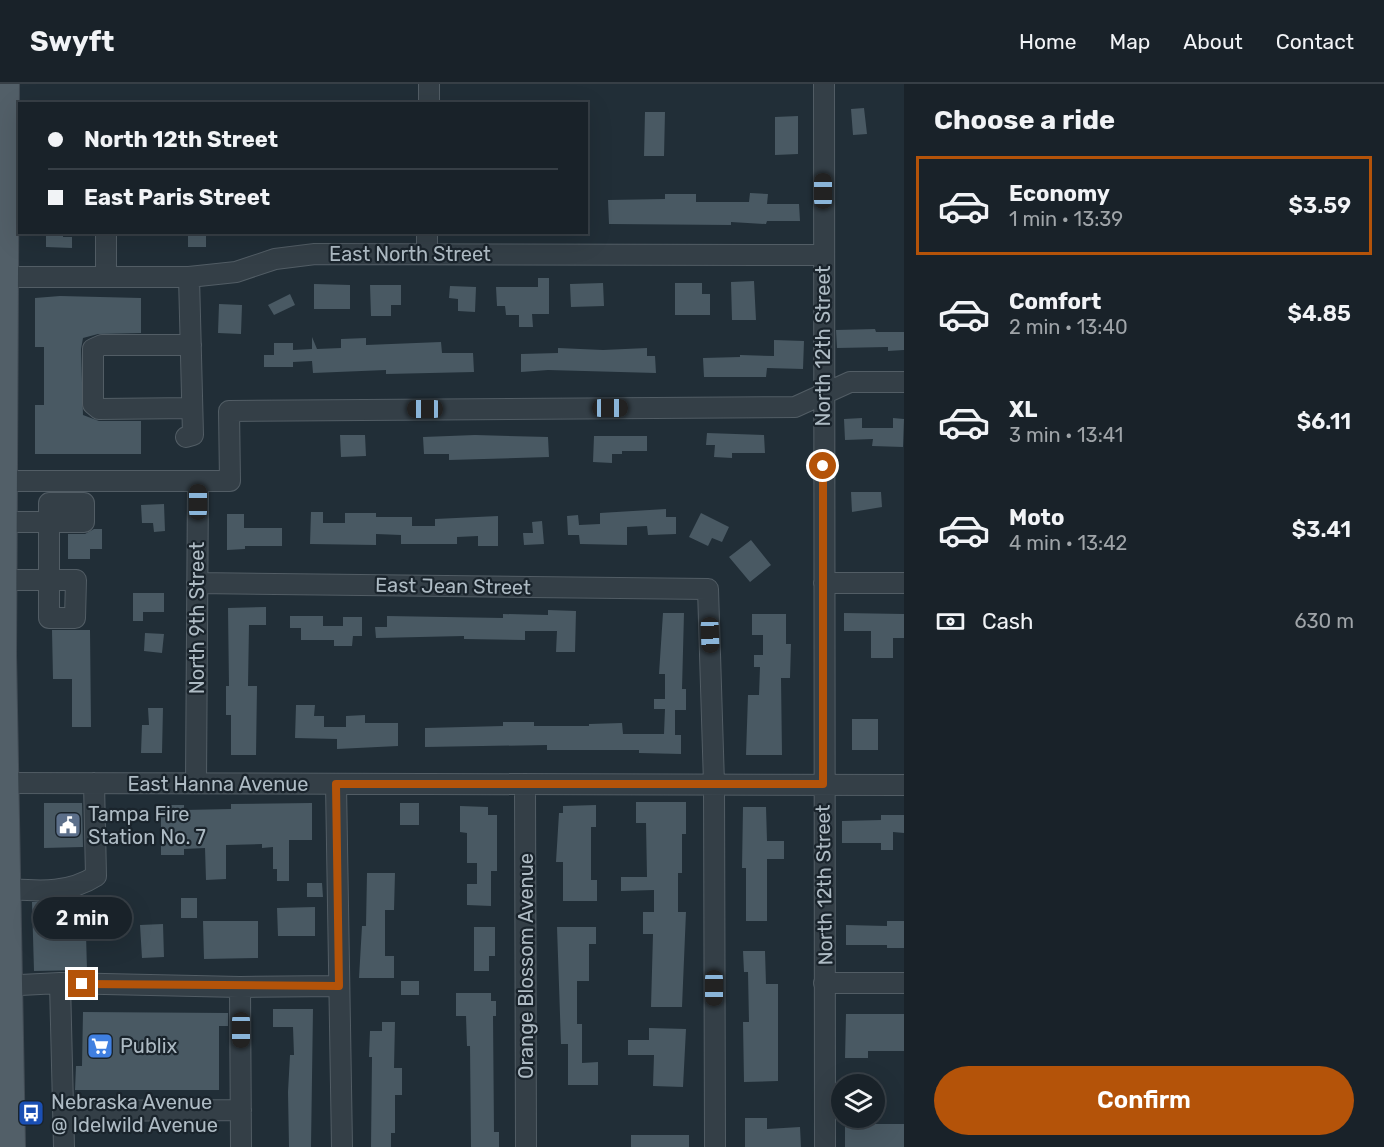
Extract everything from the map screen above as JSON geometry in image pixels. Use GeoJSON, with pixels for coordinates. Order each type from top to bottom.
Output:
{"type":"FeatureCollection","features":[{"type":"Feature","properties":{"kind":"main road"},"geometry":{"type":"LineString","coordinates":[[6,84],[3,212],[5,522],[2,783],[7,889],[4,985],[5,1057],[12,1147]]}},
{"type":"Feature","properties":{"kind":"street"},"geometry":{"type":"LineString","coordinates":[[429,84],[429,102]]}},
{"type":"Feature","properties":{"kind":"street","name":"North 12th Street"},"geometry":{"type":"LineString","coordinates":[[824,84],[825,1147]]}},
{"type":"Feature","properties":{"kind":"street"},"geometry":{"type":"LineString","coordinates":[[106,234],[106,277]]}},
{"type":"Feature","properties":{"kind":"street"},"geometry":{"type":"LineString","coordinates":[[427,234],[427,254]]}},
{"type":"Feature","properties":{"kind":"street","name":"East North Street"},"geometry":{"type":"LineString","coordinates":[[3,277],[189,277],[236,272],[275,259],[315,254],[823,255]]}},
{"type":"Feature","properties":{"kind":"street"},"geometry":{"type":"LineString","coordinates":[[186,437],[193,435],[189,277]]}},
{"type":"Feature","properties":{"kind":"street"},"geometry":{"type":"LineString","coordinates":[[191,345],[102,345],[93,349],[93,404],[99,409],[192,408]]}},
{"type":"Feature","properties":{"kind":"street"},"geometry":{"type":"LineString","coordinates":[[4,467],[49,482],[230,481],[229,411],[795,407],[850,382],[904,382]]}},
{"type":"Feature","properties":{"kind":"street"},"geometry":{"type":"LineString","coordinates":[[3,576],[49,580],[49,482]]}},
{"type":"Feature","properties":{"kind":"street","name":"North 9th Street"},"geometry":{"type":"LineString","coordinates":[[196,783],[198,482]]}},
{"type":"Feature","properties":{"kind":"street"},"geometry":{"type":"LineString","coordinates":[[5,522],[49,512]]}},
{"type":"Feature","properties":{"kind":"street","name":"East Jean Street"},"geometry":{"type":"LineString","coordinates":[[197,583],[708,590],[714,784]]}},
{"type":"Feature","properties":{"kind":"street"},"geometry":{"type":"LineString","coordinates":[[824,583],[904,583]]}},
{"type":"Feature","properties":{"kind":"street","name":"East Hanna Avenue"},"geometry":{"type":"LineString","coordinates":[[2,783],[904,785]]}},
{"type":"Feature","properties":{"kind":"street"},"geometry":{"type":"LineString","coordinates":[[7,889],[54,891],[78,887],[96,876],[94,783]]}},
{"type":"Feature","properties":{"kind":"street"},"geometry":{"type":"LineString","coordinates":[[336,784],[342,1147]]}},
{"type":"Feature","properties":{"kind":"street","name":"Orange Blossom Avenue"},"geometry":{"type":"LineString","coordinates":[[525,784],[526,1147]]}},
{"type":"Feature","properties":{"kind":"street"},"geometry":{"type":"LineString","coordinates":[[714,784],[714,1147]]}},
{"type":"Feature","properties":{"kind":"street"},"geometry":{"type":"LineString","coordinates":[[4,985],[60,983],[240,987],[339,986]]}},
{"type":"Feature","properties":{"kind":"street"},"geometry":{"type":"LineString","coordinates":[[60,983],[64,1147]]}},
{"type":"Feature","properties":{"kind":"street"},"geometry":{"type":"LineString","coordinates":[[825,983],[904,983]]}},
{"type":"Feature","properties":{"kind":"street"},"geometry":{"type":"LineString","coordinates":[[240,987],[241,1147]]}},
{"type":"Feature","properties":{"kind":"street"},"geometry":{"type":"LineString","coordinates":[[63,1111],[242,1110]]}},
{"type":"Feature","properties":{"kind":"building"},"geometry":{"type":"Polygon","coordinates":[[[864,108],[867,134],[853,135],[851,109],[864,108]]]}},
{"type":"Feature","properties":{"kind":"building"},"geometry":{"type":"Polygon","coordinates":[[[645,112],[665,112],[664,156],[644,156],[645,112]]]}},
{"type":"Feature","properties":{"kind":"building"},"geometry":{"type":"Polygon","coordinates":[[[798,116],[798,154],[775,155],[775,117],[798,116]]]}},
{"type":"Feature","properties":{"kind":"building"},"geometry":{"type":"Polygon","coordinates":[[[750,193],[768,194],[767,204],[799,204],[800,221],[767,221],[766,224],[731,222],[731,225],[609,224],[608,200],[665,199],[665,194],[696,194],[696,202],[749,202],[750,193]]]}},
{"type":"Feature","properties":{"kind":"building"},"geometry":{"type":"Polygon","coordinates":[[[46,234],[63,234],[63,237],[72,237],[72,248],[46,247],[46,234]]]}},
{"type":"Feature","properties":{"kind":"building"},"geometry":{"type":"Polygon","coordinates":[[[188,234],[206,234],[206,247],[188,247],[188,234]]]}},
{"type":"Feature","properties":{"kind":"building"},"geometry":{"type":"Polygon","coordinates":[[[538,278],[549,278],[549,314],[532,314],[533,327],[519,327],[519,315],[506,315],[505,306],[497,306],[496,287],[538,287],[538,278]]]}},
{"type":"Feature","properties":{"kind":"building"},"geometry":{"type":"Polygon","coordinates":[[[754,281],[756,320],[732,320],[731,282],[754,281]]]}},
{"type":"Feature","properties":{"kind":"building"},"geometry":{"type":"Polygon","coordinates":[[[603,283],[604,306],[571,307],[570,284],[603,283]]]}},
{"type":"Feature","properties":{"kind":"building"},"geometry":{"type":"Polygon","coordinates":[[[675,283],[702,283],[702,294],[710,294],[710,315],[675,315],[675,283]]]}},
{"type":"Feature","properties":{"kind":"building"},"geometry":{"type":"Polygon","coordinates":[[[314,284],[350,285],[350,309],[314,309],[314,284]]]}},
{"type":"Feature","properties":{"kind":"building"},"geometry":{"type":"Polygon","coordinates":[[[370,285],[401,285],[401,305],[391,305],[391,316],[371,316],[370,285]]]}},
{"type":"Feature","properties":{"kind":"building"},"geometry":{"type":"Polygon","coordinates":[[[450,286],[476,287],[475,312],[458,311],[458,299],[449,298],[450,286]]]}},
{"type":"Feature","properties":{"kind":"building"},"geometry":{"type":"Polygon","coordinates":[[[290,294],[295,305],[274,315],[268,305],[290,294]]]}},
{"type":"Feature","properties":{"kind":"building"},"geometry":{"type":"Polygon","coordinates":[[[60,296],[141,298],[141,333],[98,334],[83,338],[81,349],[83,415],[99,421],[141,421],[141,454],[35,454],[35,405],[44,405],[44,347],[35,347],[35,298],[60,296]]]}},
{"type":"Feature","properties":{"kind":"building"},"geometry":{"type":"Polygon","coordinates":[[[219,304],[242,305],[241,334],[218,333],[219,304]]]}},
{"type":"Feature","properties":{"kind":"building"},"geometry":{"type":"Polygon","coordinates":[[[875,329],[876,332],[904,332],[904,350],[888,351],[888,347],[837,348],[836,330],[875,329]]]}},
{"type":"Feature","properties":{"kind":"building"},"geometry":{"type":"Polygon","coordinates":[[[312,337],[317,349],[341,348],[341,339],[366,338],[366,345],[441,342],[442,353],[473,353],[474,372],[386,374],[386,370],[313,373],[312,361],[293,362],[293,367],[264,367],[264,355],[274,355],[274,343],[293,343],[293,350],[312,349],[312,337]]]}},
{"type":"Feature","properties":{"kind":"building"},"geometry":{"type":"Polygon","coordinates":[[[774,340],[804,341],[803,369],[767,368],[766,377],[704,377],[703,358],[740,357],[740,355],[774,356],[774,340]]]}},
{"type":"Feature","properties":{"kind":"building"},"geometry":{"type":"Polygon","coordinates":[[[558,348],[603,350],[647,348],[647,356],[655,356],[656,373],[548,370],[521,372],[521,354],[558,353],[558,348]]]}},
{"type":"Feature","properties":{"kind":"building"},"geometry":{"type":"Polygon","coordinates":[[[862,418],[862,428],[893,428],[893,418],[904,419],[903,447],[872,446],[873,439],[845,440],[844,419],[862,418]]]}},
{"type":"Feature","properties":{"kind":"building"},"geometry":{"type":"Polygon","coordinates":[[[707,433],[764,435],[765,453],[732,453],[732,458],[714,457],[715,445],[706,445],[707,433]]]}},
{"type":"Feature","properties":{"kind":"building"},"geometry":{"type":"Polygon","coordinates":[[[340,435],[365,435],[366,456],[341,457],[340,435]]]}},
{"type":"Feature","properties":{"kind":"building"},"geometry":{"type":"Polygon","coordinates":[[[475,435],[548,437],[549,457],[449,460],[449,454],[424,454],[423,437],[475,435]]]}},
{"type":"Feature","properties":{"kind":"building"},"geometry":{"type":"Polygon","coordinates":[[[594,436],[647,436],[647,451],[622,451],[622,454],[612,454],[612,463],[593,462],[594,436]]]}},
{"type":"Feature","properties":{"kind":"building"},"geometry":{"type":"Polygon","coordinates":[[[851,492],[881,492],[882,507],[852,512],[851,492]]]}},
{"type":"Feature","properties":{"kind":"building"},"geometry":{"type":"Polygon","coordinates":[[[164,504],[165,531],[154,532],[153,523],[142,523],[141,505],[164,504]]]}},
{"type":"Feature","properties":{"kind":"building"},"geometry":{"type":"Polygon","coordinates":[[[666,509],[666,517],[676,517],[676,534],[648,535],[647,526],[627,527],[627,545],[580,544],[579,535],[568,535],[567,516],[578,515],[579,525],[600,524],[600,513],[666,509]]]}},
{"type":"Feature","properties":{"kind":"building"},"geometry":{"type":"Polygon","coordinates":[[[311,512],[323,512],[323,523],[345,523],[345,513],[376,513],[376,517],[412,517],[412,526],[435,526],[435,519],[498,516],[498,546],[478,546],[478,536],[457,537],[457,544],[401,544],[401,535],[376,534],[376,545],[310,544],[311,512]]]}},
{"type":"Feature","properties":{"kind":"building"},"geometry":{"type":"Polygon","coordinates":[[[701,513],[729,527],[722,542],[712,538],[708,546],[689,537],[701,513]]]}},
{"type":"Feature","properties":{"kind":"building"},"geometry":{"type":"Polygon","coordinates":[[[227,514],[244,514],[244,528],[282,528],[282,546],[245,546],[245,549],[227,550],[227,514]]]}},
{"type":"Feature","properties":{"kind":"building"},"geometry":{"type":"Polygon","coordinates":[[[542,521],[544,544],[524,545],[523,533],[533,533],[532,522],[542,521]]]}},
{"type":"Feature","properties":{"kind":"building"},"geometry":{"type":"Polygon","coordinates":[[[94,529],[102,529],[102,549],[90,549],[90,559],[68,559],[68,534],[85,534],[94,529]]]}},
{"type":"Feature","properties":{"kind":"building"},"geometry":{"type":"Polygon","coordinates":[[[751,540],[771,565],[750,582],[729,557],[751,540]]]}},
{"type":"Feature","properties":{"kind":"building"},"geometry":{"type":"Polygon","coordinates":[[[133,593],[164,593],[164,612],[143,612],[143,621],[133,621],[133,593]]]}},
{"type":"Feature","properties":{"kind":"building"},"geometry":{"type":"Polygon","coordinates":[[[266,607],[266,625],[249,625],[248,686],[257,686],[256,755],[231,755],[231,715],[226,715],[226,686],[229,686],[228,608],[266,607]]]}},
{"type":"Feature","properties":{"kind":"building"},"geometry":{"type":"Polygon","coordinates":[[[548,610],[576,611],[575,652],[556,652],[557,631],[525,631],[525,640],[464,639],[464,636],[376,638],[375,627],[387,627],[387,616],[503,618],[503,614],[548,615],[548,610]]]}},
{"type":"Feature","properties":{"kind":"building"},"geometry":{"type":"Polygon","coordinates":[[[663,613],[684,613],[682,689],[686,689],[686,710],[675,710],[675,735],[681,735],[681,754],[639,753],[639,750],[547,750],[547,745],[425,747],[425,728],[503,726],[503,722],[534,722],[534,726],[589,726],[589,724],[622,723],[623,734],[664,734],[665,709],[654,709],[654,699],[665,699],[665,674],[659,674],[663,613]]]}},
{"type":"Feature","properties":{"kind":"building"},"geometry":{"type":"Polygon","coordinates":[[[844,613],[904,614],[904,638],[893,638],[893,658],[871,658],[871,631],[844,631],[844,613]]]}},
{"type":"Feature","properties":{"kind":"building"},"geometry":{"type":"Polygon","coordinates":[[[752,614],[786,614],[786,644],[791,644],[790,678],[781,678],[782,755],[746,755],[748,695],[759,695],[760,667],[754,667],[754,655],[763,655],[763,635],[752,635],[752,614]]]}},
{"type":"Feature","properties":{"kind":"building"},"geometry":{"type":"Polygon","coordinates":[[[290,616],[323,616],[323,626],[343,626],[343,617],[362,617],[362,636],[353,636],[352,646],[334,646],[334,640],[301,640],[301,628],[290,628],[290,616]]]}},
{"type":"Feature","properties":{"kind":"building"},"geometry":{"type":"Polygon","coordinates":[[[52,630],[90,630],[91,727],[72,727],[72,679],[53,679],[52,630]]]}},
{"type":"Feature","properties":{"kind":"building"},"geometry":{"type":"Polygon","coordinates":[[[145,633],[164,634],[162,653],[144,651],[145,633]]]}},
{"type":"Feature","properties":{"kind":"building"},"geometry":{"type":"Polygon","coordinates":[[[296,705],[315,705],[314,716],[324,716],[324,727],[346,727],[346,716],[365,715],[365,723],[398,723],[398,746],[337,749],[337,739],[295,738],[296,705]]]}},
{"type":"Feature","properties":{"kind":"building"},"geometry":{"type":"Polygon","coordinates":[[[148,708],[163,708],[162,753],[141,753],[142,725],[149,725],[148,708]]]}},
{"type":"Feature","properties":{"kind":"building"},"geometry":{"type":"Polygon","coordinates":[[[852,719],[878,719],[878,750],[852,750],[852,719]]]}},
{"type":"Feature","properties":{"kind":"building"},"geometry":{"type":"Polygon","coordinates":[[[636,802],[686,802],[686,834],[682,834],[682,873],[678,873],[678,912],[686,912],[682,1007],[651,1007],[653,934],[643,934],[643,912],[654,912],[654,890],[621,891],[621,877],[647,877],[646,823],[636,823],[636,802]]]}},
{"type":"Feature","properties":{"kind":"building"},"geometry":{"type":"Polygon","coordinates":[[[44,803],[82,803],[83,847],[44,848],[44,803]]]}},
{"type":"Feature","properties":{"kind":"building"},"geometry":{"type":"Polygon","coordinates":[[[312,803],[312,840],[289,840],[289,881],[277,881],[277,869],[273,869],[273,847],[262,848],[262,844],[226,845],[226,879],[206,880],[205,848],[184,849],[184,855],[161,855],[161,805],[184,805],[184,810],[231,809],[231,804],[312,803]]]}},
{"type":"Feature","properties":{"kind":"building"},"geometry":{"type":"Polygon","coordinates":[[[400,803],[419,803],[419,825],[400,825],[400,803]]]}},
{"type":"Feature","properties":{"kind":"building"},"geometry":{"type":"Polygon","coordinates":[[[596,805],[596,827],[591,827],[591,880],[597,880],[597,901],[563,901],[563,862],[556,862],[559,813],[563,813],[563,806],[596,805]]]}},
{"type":"Feature","properties":{"kind":"building"},"geometry":{"type":"Polygon","coordinates":[[[460,806],[488,807],[488,815],[497,815],[497,871],[491,871],[491,906],[467,905],[467,884],[477,884],[477,863],[467,863],[467,833],[460,832],[460,806]]]}},
{"type":"Feature","properties":{"kind":"building"},"geometry":{"type":"Polygon","coordinates":[[[743,807],[766,807],[767,841],[784,841],[784,859],[767,859],[767,921],[746,921],[746,868],[742,868],[743,807]]]}},
{"type":"Feature","properties":{"kind":"building"},"geometry":{"type":"Polygon","coordinates":[[[881,815],[904,815],[904,833],[893,832],[893,850],[881,850],[881,843],[842,843],[842,821],[881,820],[881,815]]]}},
{"type":"Feature","properties":{"kind":"building"},"geometry":{"type":"Polygon","coordinates":[[[367,873],[395,873],[394,910],[385,910],[385,956],[394,956],[394,978],[359,978],[362,926],[366,926],[367,873]]]}},
{"type":"Feature","properties":{"kind":"building"},"geometry":{"type":"Polygon","coordinates":[[[307,883],[322,883],[323,897],[307,897],[307,883]]]}},
{"type":"Feature","properties":{"kind":"building"},"geometry":{"type":"Polygon","coordinates":[[[85,898],[87,970],[34,971],[32,902],[85,898]]]}},
{"type":"Feature","properties":{"kind":"building"},"geometry":{"type":"Polygon","coordinates":[[[181,898],[197,898],[197,918],[181,918],[181,898]]]}},
{"type":"Feature","properties":{"kind":"building"},"geometry":{"type":"Polygon","coordinates":[[[315,907],[315,936],[278,936],[277,908],[315,907]]]}},
{"type":"Feature","properties":{"kind":"building"},"geometry":{"type":"Polygon","coordinates":[[[203,921],[258,921],[258,958],[204,959],[203,921]]]}},
{"type":"Feature","properties":{"kind":"building"},"geometry":{"type":"Polygon","coordinates":[[[887,921],[904,921],[904,948],[887,948],[887,945],[846,945],[846,925],[887,926],[887,921]]]}},
{"type":"Feature","properties":{"kind":"building"},"geometry":{"type":"Polygon","coordinates":[[[163,924],[164,957],[142,958],[140,925],[163,924]]]}},
{"type":"Feature","properties":{"kind":"building"},"geometry":{"type":"Polygon","coordinates":[[[474,927],[495,927],[495,956],[489,956],[489,971],[474,971],[474,927]]]}},
{"type":"Feature","properties":{"kind":"building"},"geometry":{"type":"Polygon","coordinates":[[[557,927],[596,927],[596,944],[589,944],[589,981],[577,981],[577,1024],[582,1024],[582,1063],[598,1062],[598,1085],[568,1085],[568,1044],[561,1044],[557,927]]]}},
{"type":"Feature","properties":{"kind":"building"},"geometry":{"type":"Polygon","coordinates":[[[743,951],[765,951],[766,984],[778,984],[778,1081],[744,1082],[743,1022],[749,1022],[748,972],[744,972],[743,951]]]}},
{"type":"Feature","properties":{"kind":"building"},"geometry":{"type":"Polygon","coordinates":[[[401,981],[419,981],[419,995],[401,995],[401,981]]]}},
{"type":"Feature","properties":{"kind":"building"},"geometry":{"type":"Polygon","coordinates":[[[456,993],[491,993],[491,1001],[496,1001],[496,1016],[493,1016],[494,1132],[499,1132],[499,1147],[471,1147],[470,1046],[467,1046],[466,1016],[456,1016],[456,993]]]}},
{"type":"Feature","properties":{"kind":"building"},"geometry":{"type":"Polygon","coordinates":[[[273,1009],[313,1009],[311,1147],[289,1147],[288,1092],[290,1055],[294,1055],[293,1027],[273,1027],[273,1009]]]}},
{"type":"Feature","properties":{"kind":"building"},"geometry":{"type":"Polygon","coordinates":[[[83,1012],[228,1013],[228,1026],[219,1026],[219,1090],[75,1090],[76,1066],[82,1066],[83,1012]]]}},
{"type":"Feature","properties":{"kind":"building"},"geometry":{"type":"Polygon","coordinates":[[[846,1014],[904,1014],[904,1051],[868,1051],[868,1058],[845,1058],[846,1014]]]}},
{"type":"Feature","properties":{"kind":"building"},"geometry":{"type":"Polygon","coordinates":[[[382,1022],[395,1022],[394,1068],[402,1068],[402,1095],[395,1095],[395,1133],[391,1133],[391,1147],[371,1147],[370,1031],[382,1031],[382,1022]]]}},
{"type":"Feature","properties":{"kind":"building"},"geometry":{"type":"Polygon","coordinates":[[[649,1028],[686,1029],[683,1087],[653,1086],[654,1055],[628,1055],[628,1040],[649,1040],[649,1028]]]}},
{"type":"Feature","properties":{"kind":"building"},"geometry":{"type":"Polygon","coordinates":[[[745,1118],[767,1118],[767,1129],[800,1127],[801,1147],[745,1147],[745,1118]]]}},
{"type":"Feature","properties":{"kind":"building"},"geometry":{"type":"Polygon","coordinates":[[[885,1124],[904,1124],[904,1147],[845,1147],[845,1128],[885,1128],[885,1124]]]}},
{"type":"Feature","properties":{"kind":"building"},"geometry":{"type":"Polygon","coordinates":[[[631,1135],[689,1135],[689,1147],[631,1147],[631,1135]]]}},
{"type":"Feature","properties":{"kind":"place","name":"Tampa Fire Station No. 7"},"geometry":{"type":"Point","coordinates":[68,825]}},
{"type":"Feature","properties":{"kind":"place","name":"Publix"},"geometry":{"type":"Point","coordinates":[100,1046]}},
{"type":"Feature","properties":{"kind":"place","name":"Nebraska Avenue @ Idelwild Avenue"},"geometry":{"type":"Point","coordinates":[31,1113]}},
{"type":"Feature","properties":{"kind":"route"},"geometry":{"type":"LineString","coordinates":[[82,984],[339,986],[336,784],[823,784],[823,466]]}}]}
